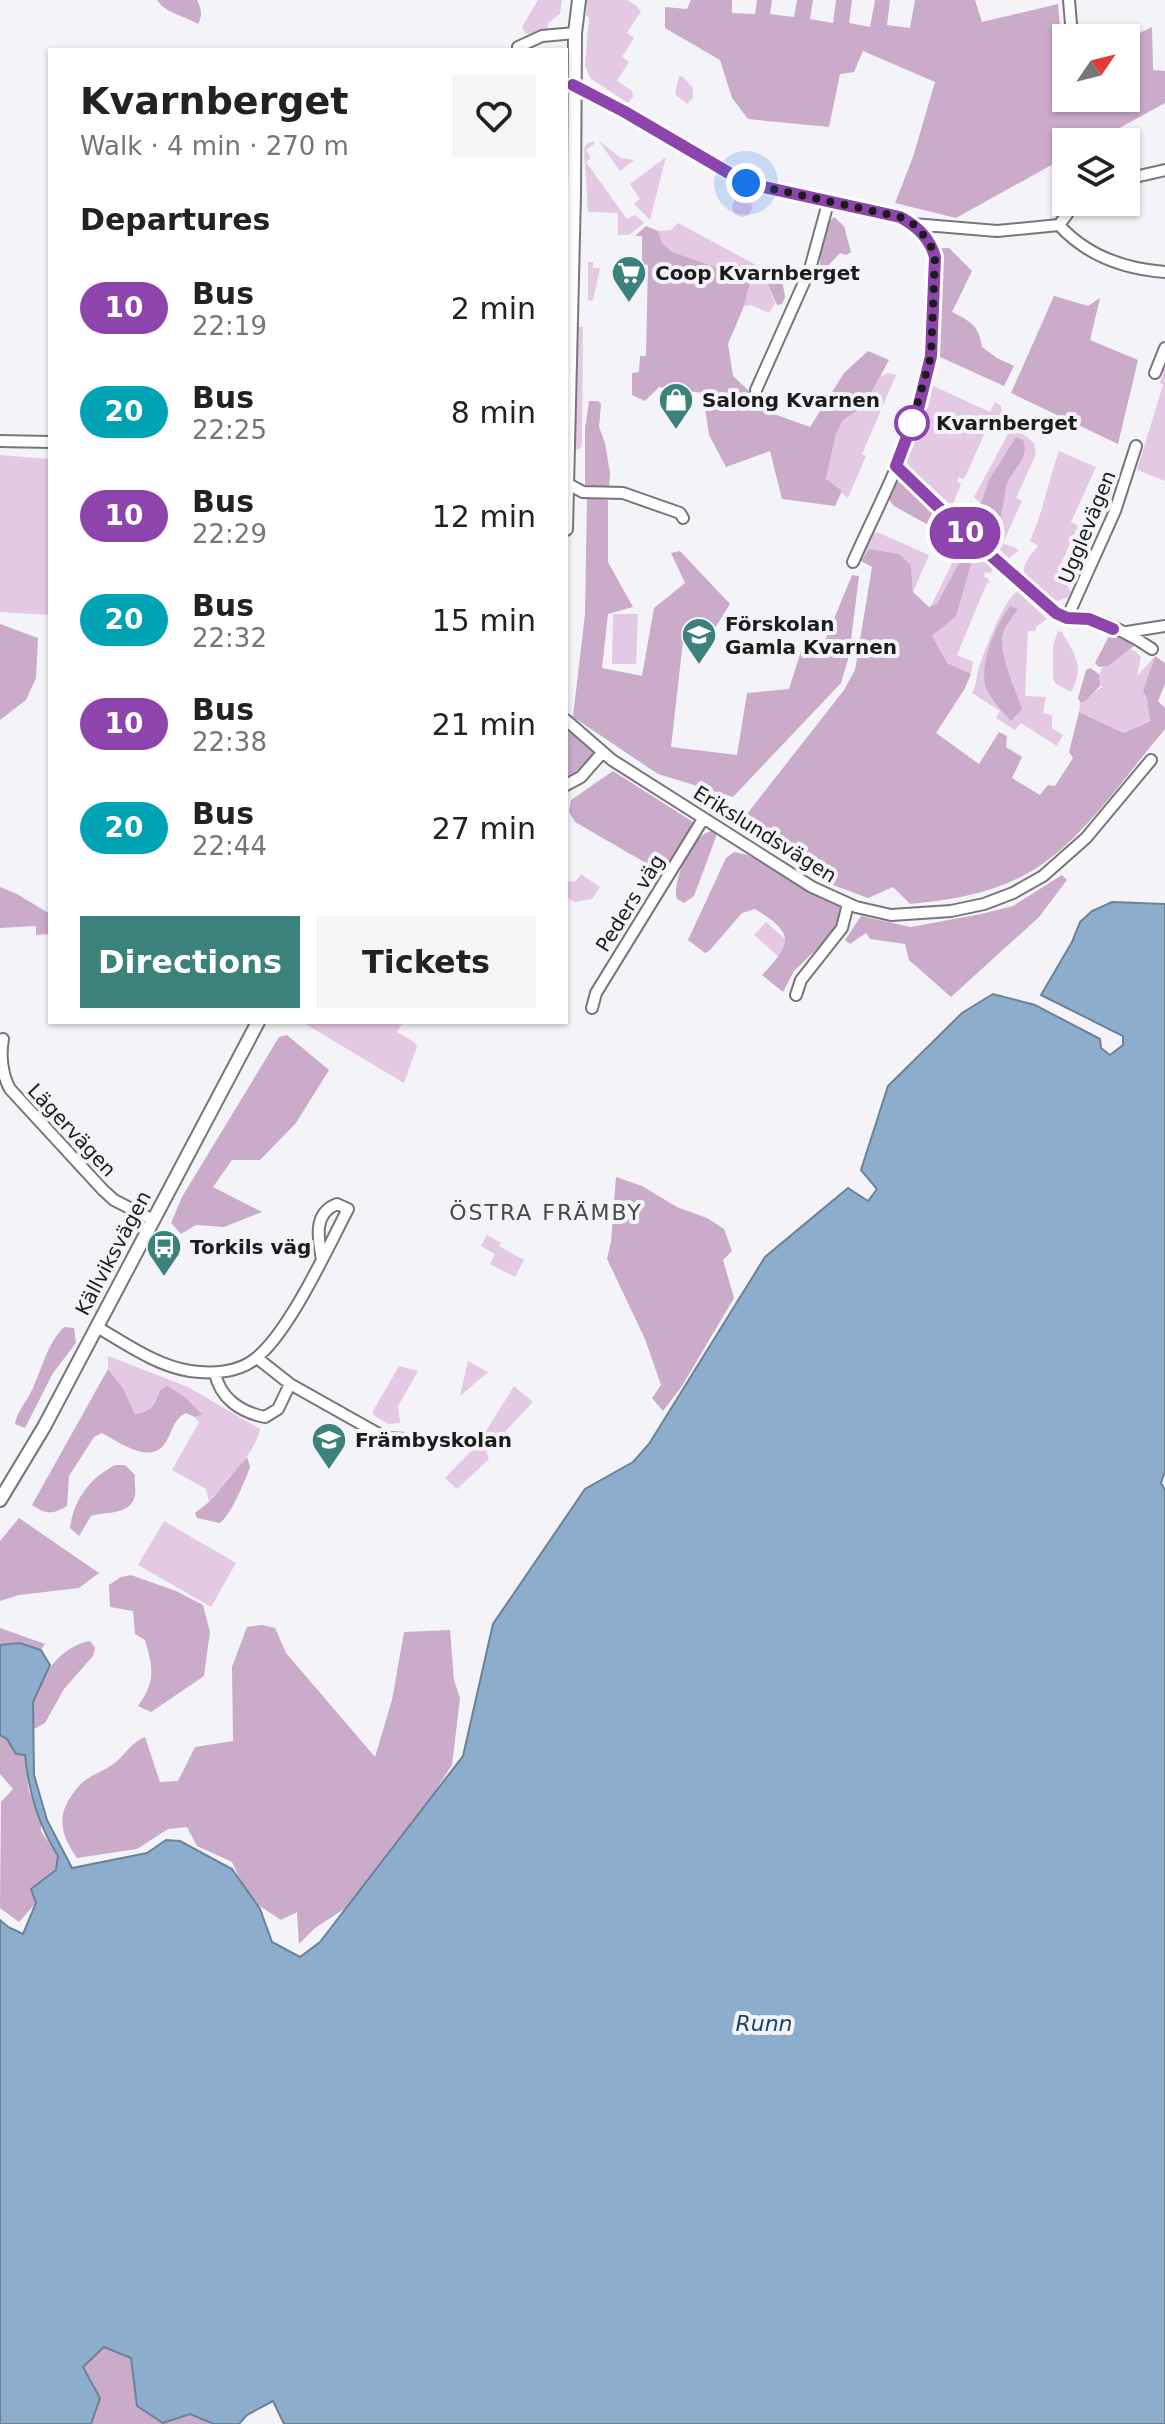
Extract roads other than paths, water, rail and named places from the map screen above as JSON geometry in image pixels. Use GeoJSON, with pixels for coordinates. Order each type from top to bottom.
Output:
{"type":"FeatureCollection","features":[{"type":"Feature","properties":{"kind":"street"},"geometry":{"type":"LineString","coordinates":[[568,442],[574,194],[573,85],[579,0]]}},
{"type":"Feature","properties":{"kind":"street"},"geometry":{"type":"LineString","coordinates":[[1069,0],[1071,24]]}},
{"type":"Feature","properties":{"kind":"street"},"geometry":{"type":"LineString","coordinates":[[518,47],[542,36],[575,33]]}},
{"type":"Feature","properties":{"kind":"street"},"geometry":{"type":"LineString","coordinates":[[573,85],[746,183],[900,217],[913,224],[928,240],[935,257],[931,356],[919,405],[896,466],[853,562]]}},
{"type":"Feature","properties":{"kind":"street"},"geometry":{"type":"LineString","coordinates":[[1140,176],[1165,170]]}},
{"type":"Feature","properties":{"kind":"street"},"geometry":{"type":"LineString","coordinates":[[756,390],[810,269],[828,203]]}},
{"type":"Feature","properties":{"kind":"street"},"geometry":{"type":"LineString","coordinates":[[1059,225],[1066,216]]}},
{"type":"Feature","properties":{"kind":"street"},"geometry":{"type":"LineString","coordinates":[[913,224],[997,231],[1059,225],[1084,246],[1114,262],[1137,269],[1165,272]]}},
{"type":"Feature","properties":{"kind":"street"},"geometry":{"type":"LineString","coordinates":[[1155,373],[1165,348]]}},
{"type":"Feature","properties":{"kind":"street"},"geometry":{"type":"LineString","coordinates":[[0,441],[48,442]]}},
{"type":"Feature","properties":{"kind":"street","name":"Ugglevägen"},"geometry":{"type":"LineString","coordinates":[[1067,618],[1115,511],[1136,446]]}},
{"type":"Feature","properties":{"kind":"street"},"geometry":{"type":"LineString","coordinates":[[896,466],[1039,599],[1067,618],[1089,619],[1127,632],[1165,626]]}},
{"type":"Feature","properties":{"kind":"street"},"geometry":{"type":"LineString","coordinates":[[568,484],[583,492],[623,493],[680,513],[683,518]]}},
{"type":"Feature","properties":{"kind":"street"},"geometry":{"type":"LineString","coordinates":[[1127,632],[1152,649]]}},
{"type":"Feature","properties":{"kind":"street","name":"Erikslundsvägen"},"geometry":{"type":"LineString","coordinates":[[568,722],[602,753],[821,892],[848,904],[891,915],[920,914],[984,904],[1013,893],[1043,876],[1068,856],[1151,760]]}},
{"type":"Feature","properties":{"kind":"street"},"geometry":{"type":"LineString","coordinates":[[568,784],[581,777],[602,753]]}},
{"type":"Feature","properties":{"kind":"street","name":"Peders väg"},"geometry":{"type":"LineString","coordinates":[[592,1008],[596,993],[703,819]]}},
{"type":"Feature","properties":{"kind":"street"},"geometry":{"type":"LineString","coordinates":[[796,995],[801,980],[842,928],[848,904]]}},
{"type":"Feature","properties":{"kind":"street","name":"Källviksvägen"},"geometry":{"type":"LineString","coordinates":[[0,1500],[30,1452],[257,1024]]}},
{"type":"Feature","properties":{"kind":"street","name":"Lägervägen"},"geometry":{"type":"LineString","coordinates":[[3,1039],[0,1048],[3,1073],[10,1089],[103,1190],[114,1200],[153,1220]]}},
{"type":"Feature","properties":{"kind":"street"},"geometry":{"type":"LineString","coordinates":[[97,1327],[165,1364],[190,1371],[227,1372],[257,1358],[280,1331],[322,1260],[348,1209],[337,1204],[328,1207],[321,1215],[318,1229],[322,1260]]}},
{"type":"Feature","properties":{"kind":"street"},"geometry":{"type":"LineString","coordinates":[[257,1358],[290,1384],[386,1438],[405,1439]]}},
{"type":"Feature","properties":{"kind":"street"},"geometry":{"type":"LineString","coordinates":[[215,1373],[224,1397],[253,1415],[265,1417],[278,1409],[290,1384]]}},
{"type":"Feature","properties":{"kind":"water","name":"Runn"},"geometry":{"type":"Polygon","coordinates":[[[1112,902],[1165,904],[1165,1471],[1161,1483],[1165,1490],[1165,2424],[284,2424],[273,2401],[247,2415],[239,2424],[214,2424],[190,2414],[163,2423],[137,2406],[131,2358],[104,2347],[83,2367],[100,2398],[91,2424],[0,2424],[0,1920],[23,1934],[36,1903],[31,1889],[56,1870],[58,1856],[36,1808],[25,1755],[16,1754],[7,1739],[0,1735],[0,1645],[20,1643],[41,1650],[50,1665],[33,1702],[34,1775],[47,1820],[72,1868],[147,1853],[166,1840],[180,1841],[232,1869],[260,1909],[272,1942],[300,1957],[320,1942],[463,1756],[493,1624],[585,1489],[633,1462],[649,1444],[765,1257],[848,1188],[868,1201],[877,1189],[861,1170],[888,1086],[962,1013],[993,994],[1035,1005],[1100,1039],[1101,1048],[1110,1055],[1123,1045],[1123,1036],[1041,995],[1080,922],[1092,911],[1112,902]]]}},
{"type":"Feature","properties":{"kind":"place","name":"Coop Kvarnberget"},"geometry":{"type":"Point","coordinates":[629,304]}},
{"type":"Feature","properties":{"kind":"place","name":"Kvarnberget"},"geometry":{"type":"Point","coordinates":[912,423]}},
{"type":"Feature","properties":{"kind":"place","name":"Salong Kvarnen"},"geometry":{"type":"Point","coordinates":[676,431]}},
{"type":"Feature","properties":{"kind":"place","name":"Förskolan Gamla Kvarnen"},"geometry":{"type":"Point","coordinates":[699,666]}},
{"type":"Feature","properties":{"kind":"place","name":"Torkils väg"},"geometry":{"type":"Point","coordinates":[164,1278]}},
{"type":"Feature","properties":{"kind":"place","name":"Främbyskolan"},"geometry":{"type":"Point","coordinates":[329,1471]}},
{"type":"Feature","properties":{"kind":"district","name":"ÖSTRA FRÄMBY"},"geometry":{"type":"Point","coordinates":[546,1212]}}]}
